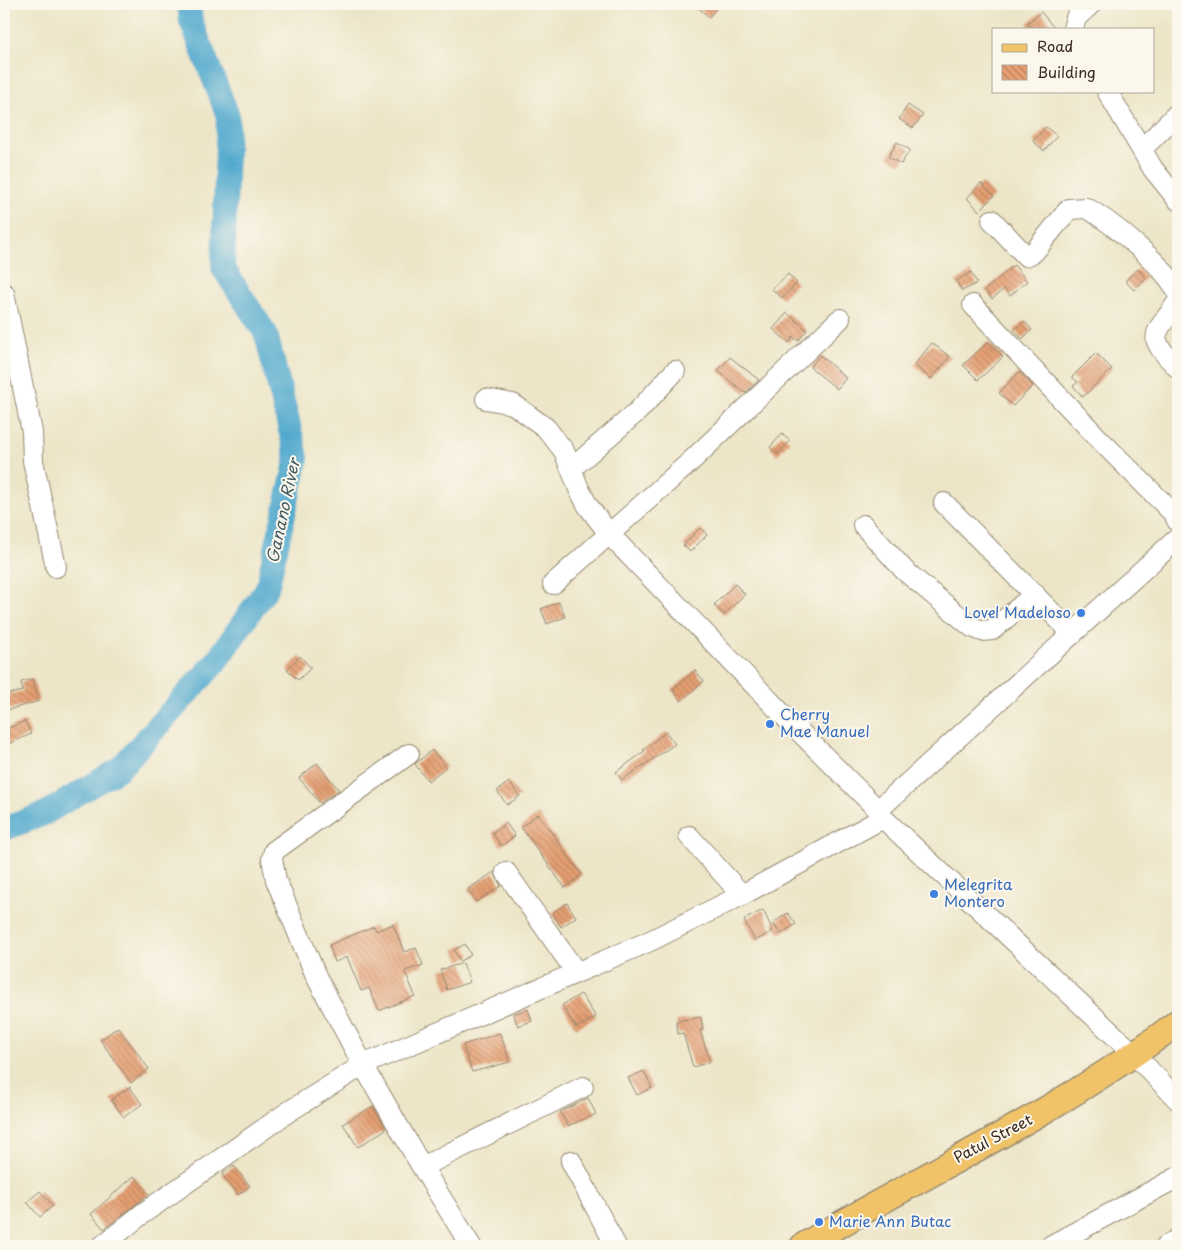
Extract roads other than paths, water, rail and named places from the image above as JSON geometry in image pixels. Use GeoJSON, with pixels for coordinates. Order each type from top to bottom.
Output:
{"type":"FeatureCollection","features":[{"type":"Feature","properties":{"kind":"main road","name":"Patul Street"},"geometry":{"type":"LineString","coordinates":[[805,1246],[1056,1105],[1135,1055],[1178,1022]]}},
{"type":"Feature","properties":{"kind":"street"},"geometry":{"type":"LineString","coordinates":[[1073,28],[1076,18],[1091,4]]}},
{"type":"Feature","properties":{"kind":"street"},"geometry":{"type":"LineString","coordinates":[[1108,92],[1153,169],[1178,200]]}},
{"type":"Feature","properties":{"kind":"street"},"geometry":{"type":"LineString","coordinates":[[1142,149],[1178,113]]}},
{"type":"Feature","properties":{"kind":"street"},"geometry":{"type":"LineString","coordinates":[[992,220],[1026,256],[1034,252],[1069,209],[1086,208],[1149,256],[1174,285],[1178,295]]}},
{"type":"Feature","properties":{"kind":"street"},"geometry":{"type":"LineString","coordinates":[[4,293],[7,329],[32,432],[33,461],[56,567]]}},
{"type":"Feature","properties":{"kind":"street"},"geometry":{"type":"LineString","coordinates":[[1178,301],[1158,327],[1156,334],[1161,351],[1178,368]]}},
{"type":"Feature","properties":{"kind":"street"},"geometry":{"type":"LineString","coordinates":[[973,305],[1098,438],[1174,514],[1178,522]]}},
{"type":"Feature","properties":{"kind":"street"},"geometry":{"type":"LineString","coordinates":[[554,584],[610,535],[840,319]]}},
{"type":"Feature","properties":{"kind":"street"},"geometry":{"type":"LineString","coordinates":[[571,469],[638,411],[675,371]]}},
{"type":"Feature","properties":{"kind":"street"},"geometry":{"type":"LineString","coordinates":[[4,376],[22,389]]}},
{"type":"Feature","properties":{"kind":"street"},"geometry":{"type":"LineString","coordinates":[[486,399],[513,404],[546,428],[564,451],[588,506],[610,535],[881,814],[1135,1055],[1178,1100]]}},
{"type":"Feature","properties":{"kind":"street"},"geometry":{"type":"LineString","coordinates":[[944,503],[1073,634]]}},
{"type":"Feature","properties":{"kind":"street"},"geometry":{"type":"LineString","coordinates":[[863,525],[905,572],[972,627],[982,631],[992,630],[1035,594]]}},
{"type":"Feature","properties":{"kind":"street"},"geometry":{"type":"LineString","coordinates":[[102,1246],[142,1214],[272,1122],[363,1065],[650,941],[742,895],[881,814],[1178,538]]}},
{"type":"Feature","properties":{"kind":"street"},"geometry":{"type":"LineString","coordinates":[[409,754],[274,851],[272,859],[276,880],[316,976],[363,1065],[422,1167],[471,1246]]}},
{"type":"Feature","properties":{"kind":"street"},"geometry":{"type":"LineString","coordinates":[[689,836],[742,895]]}},
{"type":"Feature","properties":{"kind":"street"},"geometry":{"type":"LineString","coordinates":[[506,872],[576,972]]}},
{"type":"Feature","properties":{"kind":"street"},"geometry":{"type":"LineString","coordinates":[[422,1167],[583,1087]]}},
{"type":"Feature","properties":{"kind":"street"},"geometry":{"type":"LineString","coordinates":[[571,1161],[616,1246]]}},
{"type":"Feature","properties":{"kind":"street"},"geometry":{"type":"LineString","coordinates":[[1050,1246],[1178,1177]]}},
{"type":"Feature","properties":{"kind":"street"},"geometry":{"type":"LineString","coordinates":[[1166,1246],[1178,1239]]}},
{"type":"Feature","properties":{"kind":"waterway","name":"Ganano River"},"geometry":{"type":"LineString","coordinates":[[4,829],[44,814],[119,769],[215,663],[267,588],[297,458],[266,334],[223,268],[228,116],[191,21],[189,4]]}},
{"type":"Feature","properties":{"kind":"place","name":"Lovel Madeloso"},"geometry":{"type":"Point","coordinates":[1081,613]}},
{"type":"Feature","properties":{"kind":"place","name":"Cherry Mae Manuel"},"geometry":{"type":"Point","coordinates":[770,724]}},
{"type":"Feature","properties":{"kind":"place","name":"Melegrita Montero"},"geometry":{"type":"Point","coordinates":[934,894]}},
{"type":"Feature","properties":{"kind":"place","name":"Marie Ann Butac"},"geometry":{"type":"Point","coordinates":[819,1222]}}]}
